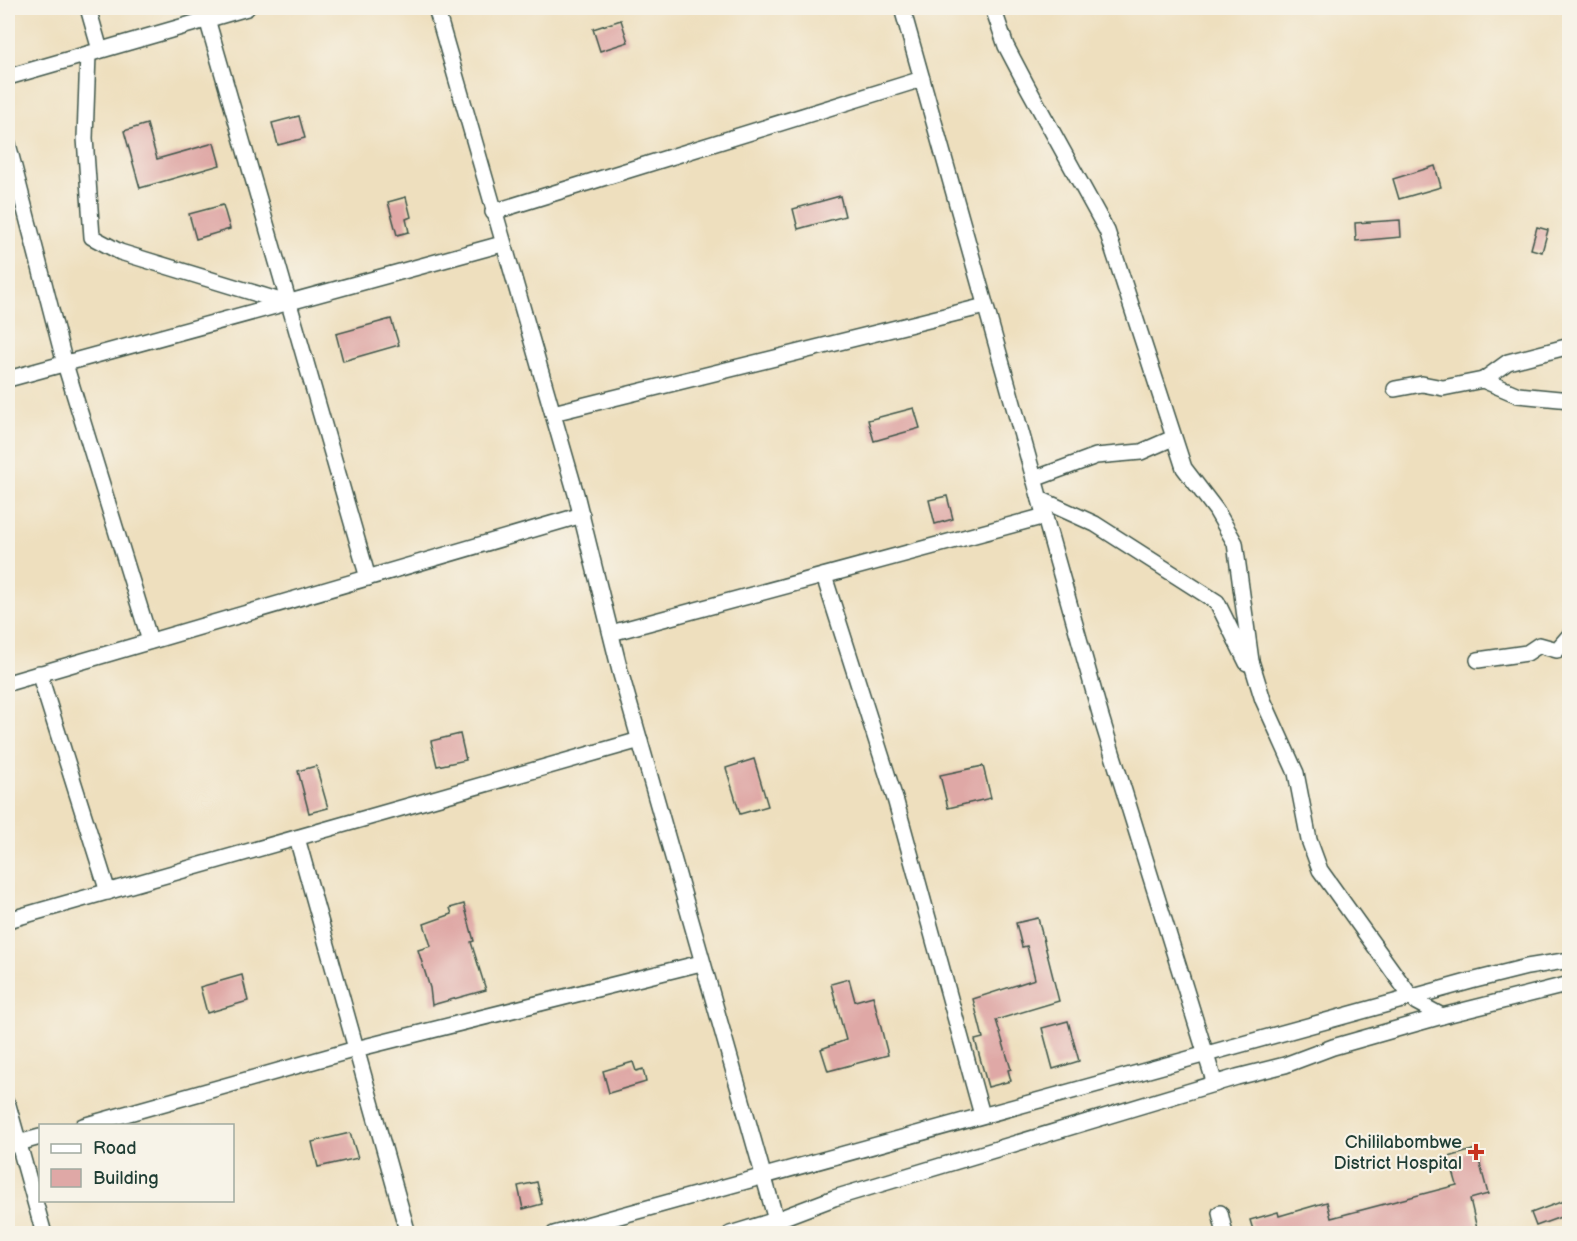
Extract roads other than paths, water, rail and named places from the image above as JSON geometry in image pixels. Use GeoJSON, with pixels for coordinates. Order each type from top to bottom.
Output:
{"type":"FeatureCollection","features":[{"type":"Feature","properties":{"kind":"street"},"geometry":{"type":"LineString","coordinates":[[88,8],[94,52],[85,138],[92,237],[120,252],[287,303]]}},
{"type":"Feature","properties":{"kind":"street"},"geometry":{"type":"LineString","coordinates":[[8,77],[247,8]]}},
{"type":"Feature","properties":{"kind":"street"},"geometry":{"type":"LineString","coordinates":[[436,8],[502,244],[582,515],[611,633],[701,963],[778,1227]]}},
{"type":"Feature","properties":{"kind":"street"},"geometry":{"type":"LineString","coordinates":[[902,8],[1101,717],[1215,1084]]}},
{"type":"Feature","properties":{"kind":"street"},"geometry":{"type":"LineString","coordinates":[[993,8],[1017,67],[1107,231],[1145,341],[1184,468],[1216,510],[1235,543],[1251,661],[1258,685]]}},
{"type":"Feature","properties":{"kind":"street"},"geometry":{"type":"LineString","coordinates":[[207,19],[368,578]]}},
{"type":"Feature","properties":{"kind":"street"},"geometry":{"type":"LineString","coordinates":[[493,212],[922,79]]}},
{"type":"Feature","properties":{"kind":"street"},"geometry":{"type":"LineString","coordinates":[[8,144],[65,363],[150,641]]}},
{"type":"Feature","properties":{"kind":"street"},"geometry":{"type":"LineString","coordinates":[[8,379],[502,244]]}},
{"type":"Feature","properties":{"kind":"street"},"geometry":{"type":"LineString","coordinates":[[552,413],[985,306]]}},
{"type":"Feature","properties":{"kind":"street"},"geometry":{"type":"LineString","coordinates":[[1395,389],[1422,384],[1443,388],[1483,380],[1508,362],[1569,346]]}},
{"type":"Feature","properties":{"kind":"street"},"geometry":{"type":"LineString","coordinates":[[1483,380],[1518,396],[1569,400]]}},
{"type":"Feature","properties":{"kind":"street"},"geometry":{"type":"LineString","coordinates":[[1034,479],[1096,456],[1141,452],[1173,438]]}},
{"type":"Feature","properties":{"kind":"street"},"geometry":{"type":"LineString","coordinates":[[1040,499],[1095,524],[1217,602],[1258,685],[1296,774],[1309,840],[1320,870],[1413,998],[1442,1016]]}},
{"type":"Feature","properties":{"kind":"street"},"geometry":{"type":"LineString","coordinates":[[8,682],[582,515]]}},
{"type":"Feature","properties":{"kind":"street"},"geometry":{"type":"LineString","coordinates":[[611,633],[1045,516]]}},
{"type":"Feature","properties":{"kind":"street"},"geometry":{"type":"LineString","coordinates":[[824,576],[896,802],[982,1115]]}},
{"type":"Feature","properties":{"kind":"street"},"geometry":{"type":"LineString","coordinates":[[1478,660],[1527,653],[1539,645],[1557,651],[1569,635]]}},
{"type":"Feature","properties":{"kind":"street"},"geometry":{"type":"LineString","coordinates":[[39,673],[108,892]]}},
{"type":"Feature","properties":{"kind":"street"},"geometry":{"type":"LineString","coordinates":[[8,920],[640,740]]}},
{"type":"Feature","properties":{"kind":"street"},"geometry":{"type":"LineString","coordinates":[[297,838],[408,1233]]}},
{"type":"Feature","properties":{"kind":"street"},"geometry":{"type":"LineString","coordinates":[[554,1233],[1527,967],[1569,960]]}},
{"type":"Feature","properties":{"kind":"street"},"geometry":{"type":"LineString","coordinates":[[86,1124],[356,1049],[701,963]]}},
{"type":"Feature","properties":{"kind":"street"},"geometry":{"type":"LineString","coordinates":[[730,1233],[778,1227],[834,1198],[1285,1065],[1333,1047],[1442,1016],[1569,984]]}},
{"type":"Feature","properties":{"kind":"street"},"geometry":{"type":"LineString","coordinates":[[8,1105],[13,1145],[44,1233]]}},
{"type":"Feature","properties":{"kind":"street"},"geometry":{"type":"LineString","coordinates":[[13,1145],[39,1137]]}},
{"type":"Feature","properties":{"kind":"street"},"geometry":{"type":"LineString","coordinates":[[1220,1213],[1225,1233]]}},
{"type":"Feature","properties":{"kind":"place","name":"Chililabombwe District Hospital"},"geometry":{"type":"Point","coordinates":[1476,1152]}}]}
